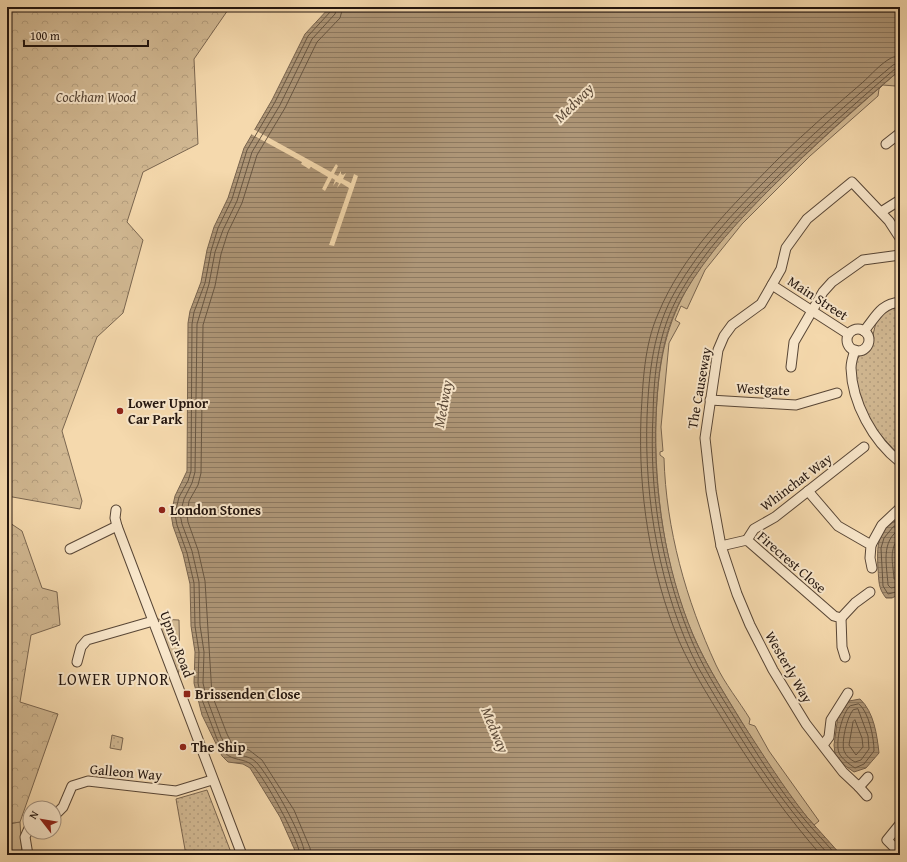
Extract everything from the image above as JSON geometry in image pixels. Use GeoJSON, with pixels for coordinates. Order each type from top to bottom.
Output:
{"type":"FeatureCollection","features":[{"type":"Feature","properties":{"kind":"street"},"geometry":{"type":"LineString","coordinates":[[886,144],[900,133]]}},
{"type":"Feature","properties":{"kind":"street","name":"The Causeway"},"geometry":{"type":"LineString","coordinates":[[721,546],[711,492],[705,438],[718,350],[724,336],[732,325],[761,304],[781,269],[786,248],[807,219],[852,182],[881,212]]}},
{"type":"Feature","properties":{"kind":"street"},"geometry":{"type":"LineString","coordinates":[[900,200],[881,212],[900,238]]}},
{"type":"Feature","properties":{"kind":"street"},"geometry":{"type":"LineString","coordinates":[[791,367],[794,342],[823,292],[832,282],[863,260],[900,254]]}},
{"type":"Feature","properties":{"kind":"street","name":"Main Street"},"geometry":{"type":"LineString","coordinates":[[772,285],[848,334]]}},
{"type":"Feature","properties":{"kind":"street"},"geometry":{"type":"LineString","coordinates":[[864,331],[878,312],[890,303],[900,302]]}},
{"type":"Feature","properties":{"kind":"street"},"geometry":{"type":"LineString","coordinates":[[854,329],[864,331],[868,337],[867,345],[861,350],[855,350],[847,343],[848,334],[854,329]]}},
{"type":"Feature","properties":{"kind":"street"},"geometry":{"type":"LineString","coordinates":[[855,350],[851,367],[853,389],[859,407],[870,427],[897,460],[900,469]]}},
{"type":"Feature","properties":{"kind":"street","name":"Westgate"},"geometry":{"type":"LineString","coordinates":[[710,400],[796,405],[837,393]]}},
{"type":"Feature","properties":{"kind":"street","name":"Whinchat Way"},"geometry":{"type":"LineString","coordinates":[[747,540],[754,529],[771,519],[864,447]]}},
{"type":"Feature","properties":{"kind":"street"},"geometry":{"type":"LineString","coordinates":[[808,490],[836,524],[871,545]]}},
{"type":"Feature","properties":{"kind":"street"},"geometry":{"type":"LineString","coordinates":[[872,568],[870,558],[871,545],[882,524],[899,509]]}},
{"type":"Feature","properties":{"kind":"street","name":"Upnor Road"},"geometry":{"type":"LineString","coordinates":[[116,510],[115,518],[117,526],[212,780],[242,855]]}},
{"type":"Feature","properties":{"kind":"street"},"geometry":{"type":"LineString","coordinates":[[70,549],[117,526]]}},
{"type":"Feature","properties":{"kind":"street","name":"Firecrest Close"},"geometry":{"type":"LineString","coordinates":[[721,546],[747,540],[834,616],[841,618]]}},
{"type":"Feature","properties":{"kind":"street","name":"Westerly Way"},"geometry":{"type":"LineString","coordinates":[[721,546],[737,594],[750,625],[770,664],[806,724],[843,772],[859,786],[867,796]]}},
{"type":"Feature","properties":{"kind":"street"},"geometry":{"type":"LineString","coordinates":[[845,657],[842,648],[841,618],[855,603],[870,592]]}},
{"type":"Feature","properties":{"kind":"street"},"geometry":{"type":"LineString","coordinates":[[78,662],[82,646],[87,640],[153,621]]}},
{"type":"Feature","properties":{"kind":"street"},"geometry":{"type":"LineString","coordinates":[[823,746],[829,737],[831,720],[848,693]]}},
{"type":"Feature","properties":{"kind":"street"},"geometry":{"type":"LineString","coordinates":[[859,786],[868,777]]}},
{"type":"Feature","properties":{"kind":"street","name":"Galleon Way"},"geometry":{"type":"LineString","coordinates":[[62,808],[72,786],[88,781],[179,791],[212,780]]}},
{"type":"Feature","properties":{"kind":"street"},"geometry":{"type":"LineString","coordinates":[[900,824],[887,840],[900,853]]}},
{"type":"Feature","properties":{"kind":"street"},"geometry":{"type":"LineString","coordinates":[[26,840],[28,855]]}},
{"type":"Feature","properties":{"kind":"green space","name":"Cockham Wood"},"geometry":{"type":"Polygon","coordinates":[[[7,7],[230,7],[194,59],[198,144],[143,172],[127,222],[143,240],[123,313],[97,337],[62,431],[82,501],[80,509],[7,496],[7,7]]]}},
{"type":"Feature","properties":{"kind":"green space"},"geometry":{"type":"Polygon","coordinates":[[[900,70],[899,82],[895,86],[883,85],[879,89],[878,96],[810,156],[742,224],[705,270],[687,309],[681,306],[675,320],[680,323],[669,343],[661,427],[663,451],[660,452],[660,455],[664,458],[673,538],[687,590],[705,640],[716,665],[750,719],[749,724],[755,726],[769,751],[819,821],[814,825],[788,793],[749,734],[706,662],[684,612],[669,558],[659,501],[656,446],[658,387],[662,357],[675,313],[690,283],[710,255],[744,215],[784,175],[866,99],[900,70]]]}},
{"type":"Feature","properties":{"kind":"green space"},"geometry":{"type":"Polygon","coordinates":[[[900,307],[900,456],[877,431],[866,414],[859,394],[855,364],[859,356],[871,343],[875,327],[882,313],[892,308],[900,307]]]}},
{"type":"Feature","properties":{"kind":"green space"},"geometry":{"type":"Polygon","coordinates":[[[7,521],[22,531],[42,588],[57,592],[60,625],[31,635],[20,702],[58,714],[28,800],[22,800],[22,816],[20,822],[7,824],[7,521]]]}},
{"type":"Feature","properties":{"kind":"green space"},"geometry":{"type":"Polygon","coordinates":[[[157,619],[179,620],[180,668],[177,676],[157,619]]]}},
{"type":"Feature","properties":{"kind":"green space"},"geometry":{"type":"Polygon","coordinates":[[[112,735],[123,738],[121,750],[110,748],[112,735]]]}},
{"type":"Feature","properties":{"kind":"green space"},"geometry":{"type":"Polygon","coordinates":[[[207,790],[232,855],[186,855],[176,799],[207,790]]]}},
{"type":"Feature","properties":{"kind":"green space"},"geometry":{"type":"Polygon","coordinates":[[[20,822],[22,855],[7,855],[7,824],[20,822]]]}},
{"type":"Feature","properties":{"kind":"water","name":"Medway"},"geometry":{"type":"Polygon","coordinates":[[[330,7],[900,7],[900,70],[835,127],[773,186],[736,224],[703,265],[684,294],[671,323],[662,353],[657,400],[657,471],[663,527],[675,582],[693,635],[722,689],[773,770],[807,817],[841,855],[297,855],[280,817],[250,768],[243,764],[228,762],[222,756],[202,715],[194,683],[195,652],[191,626],[190,584],[183,554],[173,526],[171,514],[175,496],[187,471],[188,323],[190,311],[201,282],[207,250],[214,227],[228,198],[244,148],[272,100],[305,34],[330,7]]]}},
{"type":"Feature","properties":{"kind":"water"},"geometry":{"type":"Polygon","coordinates":[[[900,519],[900,594],[892,598],[886,598],[879,584],[878,546],[882,533],[886,528],[900,519]]]}},
{"type":"Feature","properties":{"kind":"water"},"geometry":{"type":"Polygon","coordinates":[[[860,699],[869,710],[872,717],[876,731],[879,753],[866,768],[854,772],[844,765],[835,754],[834,745],[838,716],[849,701],[860,699]]]}},
{"type":"Feature","properties":{"kind":"pier"},"geometry":{"type":"Polygon","coordinates":[[[253,129],[331,172],[336,164],[338,166],[334,174],[338,176],[341,171],[341,174],[343,175],[346,173],[343,179],[351,183],[354,174],[358,176],[334,246],[329,245],[349,188],[341,183],[337,188],[339,183],[336,182],[333,186],[335,180],[332,178],[325,191],[322,189],[328,177],[311,167],[309,169],[301,164],[302,162],[251,134],[253,129]]]}},
{"type":"Feature","properties":{"kind":"place","name":"Lower Upnor Car Park"},"geometry":{"type":"Point","coordinates":[120,411]}},
{"type":"Feature","properties":{"kind":"place","name":"London Stones"},"geometry":{"type":"Point","coordinates":[162,510]}},
{"type":"Feature","properties":{"kind":"place","name":"Brissenden Close"},"geometry":{"type":"Point","coordinates":[187,694]}},
{"type":"Feature","properties":{"kind":"place","name":"The Ship"},"geometry":{"type":"Point","coordinates":[183,747]}},
{"type":"Feature","properties":{"kind":"district","name":"LOWER UPNOR"},"geometry":{"type":"Point","coordinates":[114,679]}}]}
